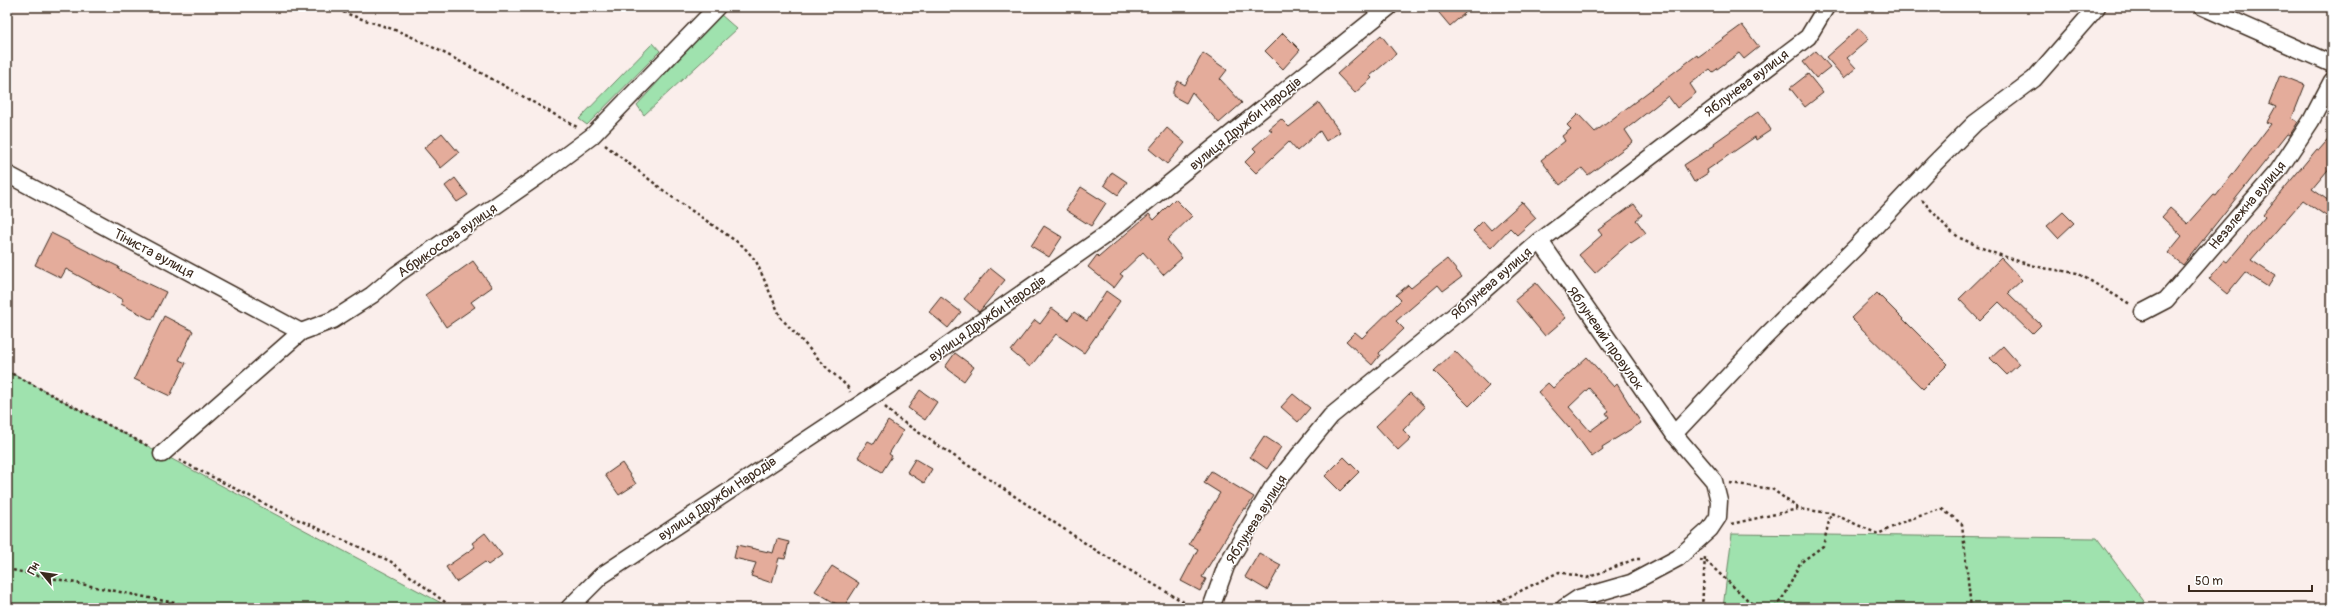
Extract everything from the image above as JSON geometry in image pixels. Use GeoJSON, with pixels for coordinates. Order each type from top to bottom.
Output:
{"type":"FeatureCollection","features":[{"type":"Feature","properties":{"kind":"street","name":"Абрикосова вулиця"},"geometry":{"type":"LineString","coordinates":[[162,454],[301,332],[333,320],[372,295],[396,274],[538,177],[592,136],[717,7]]}},
{"type":"Feature","properties":{"kind":"street","name":"вулиця Дружби Народів"},"geometry":{"type":"LineString","coordinates":[[569,608],[601,576],[857,404],[872,396],[1104,236],[1389,7]]}},
{"type":"Feature","properties":{"kind":"street","name":"Яблунева вулиця"},"geometry":{"type":"LineString","coordinates":[[1211,608],[1226,566],[1272,488],[1331,416],[1466,306],[1540,241],[1808,37],[1826,7]]}},
{"type":"Feature","properties":{"kind":"street"},"geometry":{"type":"LineString","coordinates":[[1674,434],[1765,337],[1913,189],[1975,123],[2034,79],[2097,7]]}},
{"type":"Feature","properties":{"kind":"street"},"geometry":{"type":"LineString","coordinates":[[2203,7],[2332,64]]}},
{"type":"Feature","properties":{"kind":"street","name":"Незалежна вулиця"},"geometry":{"type":"LineString","coordinates":[[2143,312],[2166,300],[2278,170],[2311,121],[2332,81]]}},
{"type":"Feature","properties":{"kind":"street","name":"Тіниста вулиця"},"geometry":{"type":"LineString","coordinates":[[7,174],[301,332]]}},
{"type":"Feature","properties":{"kind":"street","name":"Яблуневий провулок"},"geometry":{"type":"LineString","coordinates":[[1540,241],[1674,434],[1714,481]]}},
{"type":"Feature","properties":{"kind":"street"},"geometry":{"type":"LineString","coordinates":[[1564,608],[1579,598],[1632,583],[1678,558],[1710,529],[1718,517],[1719,501],[1714,481]]}},
{"type":"Feature","properties":{"kind":"path"},"geometry":{"type":"LineString","coordinates":[[332,7],[382,24],[414,38],[592,136],[633,165],[672,197],[743,246],[756,261],[781,318],[826,367],[847,386],[857,404]]}},
{"type":"Feature","properties":{"kind":"path"},"geometry":{"type":"LineString","coordinates":[[1913,189],[1949,230],[1960,238],[1991,252],[2024,263],[2043,268],[2077,273],[2143,312]]}},
{"type":"Feature","properties":{"kind":"path"},"geometry":{"type":"LineString","coordinates":[[7,371],[162,454]]}},
{"type":"Feature","properties":{"kind":"path"},"geometry":{"type":"LineString","coordinates":[[872,396],[897,418],[968,466],[1097,551],[1187,604],[1190,608]]}},
{"type":"Feature","properties":{"kind":"path"},"geometry":{"type":"LineString","coordinates":[[186,463],[277,510],[390,562],[454,608]]}},
{"type":"Feature","properties":{"kind":"path"},"geometry":{"type":"LineString","coordinates":[[1714,481],[1772,489],[1798,509]]}},
{"type":"Feature","properties":{"kind":"path"},"geometry":{"type":"LineString","coordinates":[[1702,608],[1706,561],[1702,544],[1710,529],[1798,509],[1831,513],[1878,534],[1907,520],[1942,509],[1962,524],[1971,608]]}},
{"type":"Feature","properties":{"kind":"path"},"geometry":{"type":"LineString","coordinates":[[1775,608],[1786,593],[1800,563],[1823,546],[1831,513]]}},
{"type":"Feature","properties":{"kind":"path"},"geometry":{"type":"LineString","coordinates":[[1678,558],[1706,561],[1751,603],[1764,608]]}},
{"type":"Feature","properties":{"kind":"path"},"geometry":{"type":"LineString","coordinates":[[1475,608],[1500,601],[1559,572],[1587,578],[1635,559],[1642,559]]}},
{"type":"Feature","properties":{"kind":"path"},"geometry":{"type":"LineString","coordinates":[[7,569],[199,608]]}},
{"type":"Feature","properties":{"kind":"path"},"geometry":{"type":"LineString","coordinates":[[1500,601],[1513,605],[1514,608]]}},
{"type":"Feature","properties":{"kind":"green space"},"geometry":{"type":"Polygon","coordinates":[[[720,14],[737,29],[644,115],[637,105],[720,14]]]}},
{"type":"Feature","properties":{"kind":"green space"},"geometry":{"type":"Polygon","coordinates":[[[653,43],[660,51],[587,125],[579,119],[653,43]]]}},
{"type":"Feature","properties":{"kind":"green space"},"geometry":{"type":"Polygon","coordinates":[[[7,371],[445,605],[445,608],[7,608],[7,371]]]}},
{"type":"Feature","properties":{"kind":"green space"},"geometry":{"type":"Polygon","coordinates":[[[1732,534],[2097,538],[2149,608],[1723,608],[1732,534]]]}},
{"type":"Feature","properties":{"kind":"building"},"geometry":{"type":"Polygon","coordinates":[[[1434,7],[1472,7],[1450,26],[1434,7]]]}},
{"type":"Feature","properties":{"kind":"building"},"geometry":{"type":"Polygon","coordinates":[[[1742,25],[1759,47],[1744,59],[1739,53],[1713,72],[1710,69],[1690,84],[1696,93],[1677,108],[1668,96],[1625,130],[1633,142],[1588,175],[1582,168],[1560,185],[1541,160],[1565,141],[1562,136],[1571,129],[1567,125],[1578,114],[1595,132],[1697,55],[1698,57],[1742,25]]]}},
{"type":"Feature","properties":{"kind":"building"},"geometry":{"type":"Polygon","coordinates":[[[1859,28],[1869,39],[1847,58],[1856,68],[1844,78],[1826,57],[1859,28]]]}},
{"type":"Feature","properties":{"kind":"building"},"geometry":{"type":"Polygon","coordinates":[[[1283,33],[1300,50],[1283,69],[1265,51],[1283,33]]]}},
{"type":"Feature","properties":{"kind":"building"},"geometry":{"type":"Polygon","coordinates":[[[1381,35],[1396,54],[1370,76],[1372,78],[1355,93],[1337,74],[1381,35]]]}},
{"type":"Feature","properties":{"kind":"building"},"geometry":{"type":"Polygon","coordinates":[[[1816,51],[1830,67],[1816,78],[1803,62],[1816,51]]]}},
{"type":"Feature","properties":{"kind":"building"},"geometry":{"type":"Polygon","coordinates":[[[1203,53],[1227,70],[1220,79],[1242,103],[1219,123],[1192,92],[1186,103],[1173,96],[1173,91],[1178,81],[1185,85],[1203,53]]]}},
{"type":"Feature","properties":{"kind":"building"},"geometry":{"type":"Polygon","coordinates":[[[1808,74],[1823,93],[1805,107],[1790,88],[1808,74]]]}},
{"type":"Feature","properties":{"kind":"building"},"geometry":{"type":"Polygon","coordinates":[[[2280,75],[2305,85],[2292,118],[2298,122],[2290,135],[2287,134],[2183,265],[2168,253],[2182,236],[2162,217],[2170,208],[2188,224],[2214,195],[2216,196],[2271,124],[2267,122],[2276,106],[2269,103],[2280,75]]]}},
{"type":"Feature","properties":{"kind":"building"},"geometry":{"type":"Polygon","coordinates":[[[1319,103],[1340,132],[1326,141],[1320,131],[1297,151],[1289,142],[1256,173],[1245,162],[1256,151],[1253,148],[1272,131],[1269,129],[1281,119],[1289,127],[1319,103]]]}},
{"type":"Feature","properties":{"kind":"building"},"geometry":{"type":"Polygon","coordinates":[[[1759,111],[1771,130],[1756,140],[1755,137],[1707,170],[1708,173],[1694,182],[1684,165],[1715,145],[1714,143],[1759,111]]]}},
{"type":"Feature","properties":{"kind":"building"},"geometry":{"type":"Polygon","coordinates":[[[1167,128],[1185,143],[1167,164],[1149,149],[1167,128]]]}},
{"type":"Feature","properties":{"kind":"building"},"geometry":{"type":"Polygon","coordinates":[[[442,133],[459,153],[441,168],[424,148],[442,133]]]}},
{"type":"Feature","properties":{"kind":"building"},"geometry":{"type":"Polygon","coordinates":[[[2332,135],[2332,165],[2312,189],[2332,203],[2332,220],[2303,200],[2251,260],[2275,276],[2268,287],[2245,272],[2227,294],[2209,279],[2224,260],[2227,262],[2265,217],[2263,215],[2282,191],[2317,149],[2319,150],[2332,135]]]}},
{"type":"Feature","properties":{"kind":"building"},"geometry":{"type":"Polygon","coordinates":[[[1112,172],[1127,182],[1118,195],[1104,185],[1112,172]]]}},
{"type":"Feature","properties":{"kind":"building"},"geometry":{"type":"Polygon","coordinates":[[[455,178],[468,195],[457,202],[445,186],[455,178]]]}},
{"type":"Feature","properties":{"kind":"building"},"geometry":{"type":"Polygon","coordinates":[[[1081,187],[1106,203],[1091,226],[1066,210],[1081,187]]]}},
{"type":"Feature","properties":{"kind":"building"},"geometry":{"type":"Polygon","coordinates":[[[1175,199],[1192,216],[1167,240],[1182,258],[1163,275],[1143,252],[1120,274],[1123,276],[1114,288],[1088,267],[1097,255],[1099,257],[1149,214],[1154,220],[1175,199]]]}},
{"type":"Feature","properties":{"kind":"building"},"geometry":{"type":"Polygon","coordinates":[[[1522,202],[1536,218],[1517,235],[1510,228],[1491,248],[1473,231],[1483,221],[1491,230],[1522,202]]]}},
{"type":"Feature","properties":{"kind":"building"},"geometry":{"type":"Polygon","coordinates":[[[1634,204],[1642,215],[1636,220],[1646,233],[1631,243],[1630,242],[1595,273],[1579,255],[1602,235],[1598,230],[1634,204]]]}},
{"type":"Feature","properties":{"kind":"building"},"geometry":{"type":"Polygon","coordinates":[[[2063,212],[2074,223],[2058,238],[2047,226],[2063,212]]]}},
{"type":"Feature","properties":{"kind":"building"},"geometry":{"type":"Polygon","coordinates":[[[1044,226],[1062,237],[1049,257],[1031,246],[1044,226]]]}},
{"type":"Feature","properties":{"kind":"building"},"geometry":{"type":"Polygon","coordinates":[[[51,233],[119,267],[118,269],[166,292],[152,320],[121,304],[123,300],[66,269],[61,278],[35,265],[51,233]]]}},
{"type":"Feature","properties":{"kind":"building"},"geometry":{"type":"Polygon","coordinates":[[[2001,258],[2022,280],[2008,293],[2041,325],[2032,334],[1999,302],[1980,321],[1959,299],[2001,258]]]}},
{"type":"Feature","properties":{"kind":"building"},"geometry":{"type":"Polygon","coordinates":[[[1447,259],[1462,277],[1443,291],[1438,285],[1396,321],[1404,329],[1379,353],[1380,355],[1372,365],[1346,341],[1355,332],[1362,338],[1401,300],[1396,295],[1408,285],[1411,288],[1447,259]]]}},
{"type":"Feature","properties":{"kind":"building"},"geometry":{"type":"Polygon","coordinates":[[[473,261],[492,287],[471,302],[475,307],[446,327],[425,295],[473,261]]]}},
{"type":"Feature","properties":{"kind":"building"},"geometry":{"type":"Polygon","coordinates":[[[990,268],[1005,280],[979,312],[964,299],[990,268]]]}},
{"type":"Feature","properties":{"kind":"building"},"geometry":{"type":"Polygon","coordinates":[[[1536,283],[1566,318],[1545,336],[1515,300],[1536,283]]]}},
{"type":"Feature","properties":{"kind":"building"},"geometry":{"type":"Polygon","coordinates":[[[1106,291],[1120,301],[1084,353],[1056,334],[1030,367],[1011,351],[1035,320],[1040,324],[1052,308],[1068,320],[1074,312],[1087,321],[1106,291]]]}},
{"type":"Feature","properties":{"kind":"building"},"geometry":{"type":"Polygon","coordinates":[[[1877,293],[1948,364],[1923,389],[1851,318],[1877,293]]]}},
{"type":"Feature","properties":{"kind":"building"},"geometry":{"type":"Polygon","coordinates":[[[941,297],[961,312],[948,328],[929,312],[941,297]]]}},
{"type":"Feature","properties":{"kind":"building"},"geometry":{"type":"Polygon","coordinates":[[[164,316],[193,331],[179,360],[186,363],[170,396],[134,379],[164,316]]]}},
{"type":"Feature","properties":{"kind":"building"},"geometry":{"type":"Polygon","coordinates":[[[2003,346],[2019,364],[2007,375],[1990,358],[2003,346]]]}},
{"type":"Feature","properties":{"kind":"building"},"geometry":{"type":"Polygon","coordinates":[[[1455,351],[1489,386],[1469,406],[1434,371],[1455,351]]]}},
{"type":"Feature","properties":{"kind":"building"},"geometry":{"type":"Polygon","coordinates":[[[955,353],[974,367],[964,381],[945,367],[955,353]]]}},
{"type":"Feature","properties":{"kind":"building"},"geometry":{"type":"Polygon","coordinates":[[[1587,357],[1614,387],[1617,384],[1641,423],[1602,447],[1603,449],[1592,457],[1570,427],[1569,428],[1538,392],[1548,383],[1553,388],[1587,357]],[[1589,388],[1569,407],[1590,431],[1609,417],[1606,413],[1609,411],[1589,388]]]}},
{"type":"Feature","properties":{"kind":"building"},"geometry":{"type":"Polygon","coordinates":[[[920,390],[937,402],[925,420],[908,408],[920,390]]]}},
{"type":"Feature","properties":{"kind":"building"},"geometry":{"type":"Polygon","coordinates":[[[1410,393],[1425,407],[1403,430],[1411,438],[1398,450],[1376,426],[1410,393]]]}},
{"type":"Feature","properties":{"kind":"building"},"geometry":{"type":"Polygon","coordinates":[[[1293,394],[1310,408],[1298,422],[1281,407],[1293,394]]]}},
{"type":"Feature","properties":{"kind":"building"},"geometry":{"type":"Polygon","coordinates":[[[888,421],[903,431],[889,454],[892,456],[882,472],[858,457],[868,441],[874,444],[888,421]]]}},
{"type":"Feature","properties":{"kind":"building"},"geometry":{"type":"Polygon","coordinates":[[[1264,436],[1281,447],[1267,469],[1250,457],[1264,436]]]}},
{"type":"Feature","properties":{"kind":"building"},"geometry":{"type":"Polygon","coordinates":[[[1344,457],[1359,472],[1340,491],[1325,476],[1344,457]]]}},
{"type":"Feature","properties":{"kind":"building"},"geometry":{"type":"Polygon","coordinates":[[[915,459],[932,469],[924,483],[907,472],[915,459]]]}},
{"type":"Feature","properties":{"kind":"building"},"geometry":{"type":"Polygon","coordinates":[[[622,463],[636,484],[619,495],[605,475],[622,463]]]}},
{"type":"Feature","properties":{"kind":"building"},"geometry":{"type":"Polygon","coordinates":[[[1211,471],[1254,497],[1246,509],[1244,508],[1202,577],[1206,579],[1200,591],[1181,581],[1198,549],[1189,544],[1220,493],[1204,483],[1211,471]]]}},
{"type":"Feature","properties":{"kind":"building"},"geometry":{"type":"Polygon","coordinates":[[[485,533],[502,555],[488,565],[485,562],[456,582],[446,567],[475,547],[472,543],[485,533]]]}},
{"type":"Feature","properties":{"kind":"building"},"geometry":{"type":"Polygon","coordinates":[[[777,539],[789,542],[785,559],[779,558],[772,583],[751,576],[756,563],[734,558],[737,545],[773,553],[777,539]]]}},
{"type":"Feature","properties":{"kind":"building"},"geometry":{"type":"Polygon","coordinates":[[[1259,553],[1281,565],[1267,590],[1245,577],[1259,553]]]}},
{"type":"Feature","properties":{"kind":"building"},"geometry":{"type":"Polygon","coordinates":[[[832,566],[859,583],[843,608],[815,591],[832,566]]]}}]}
